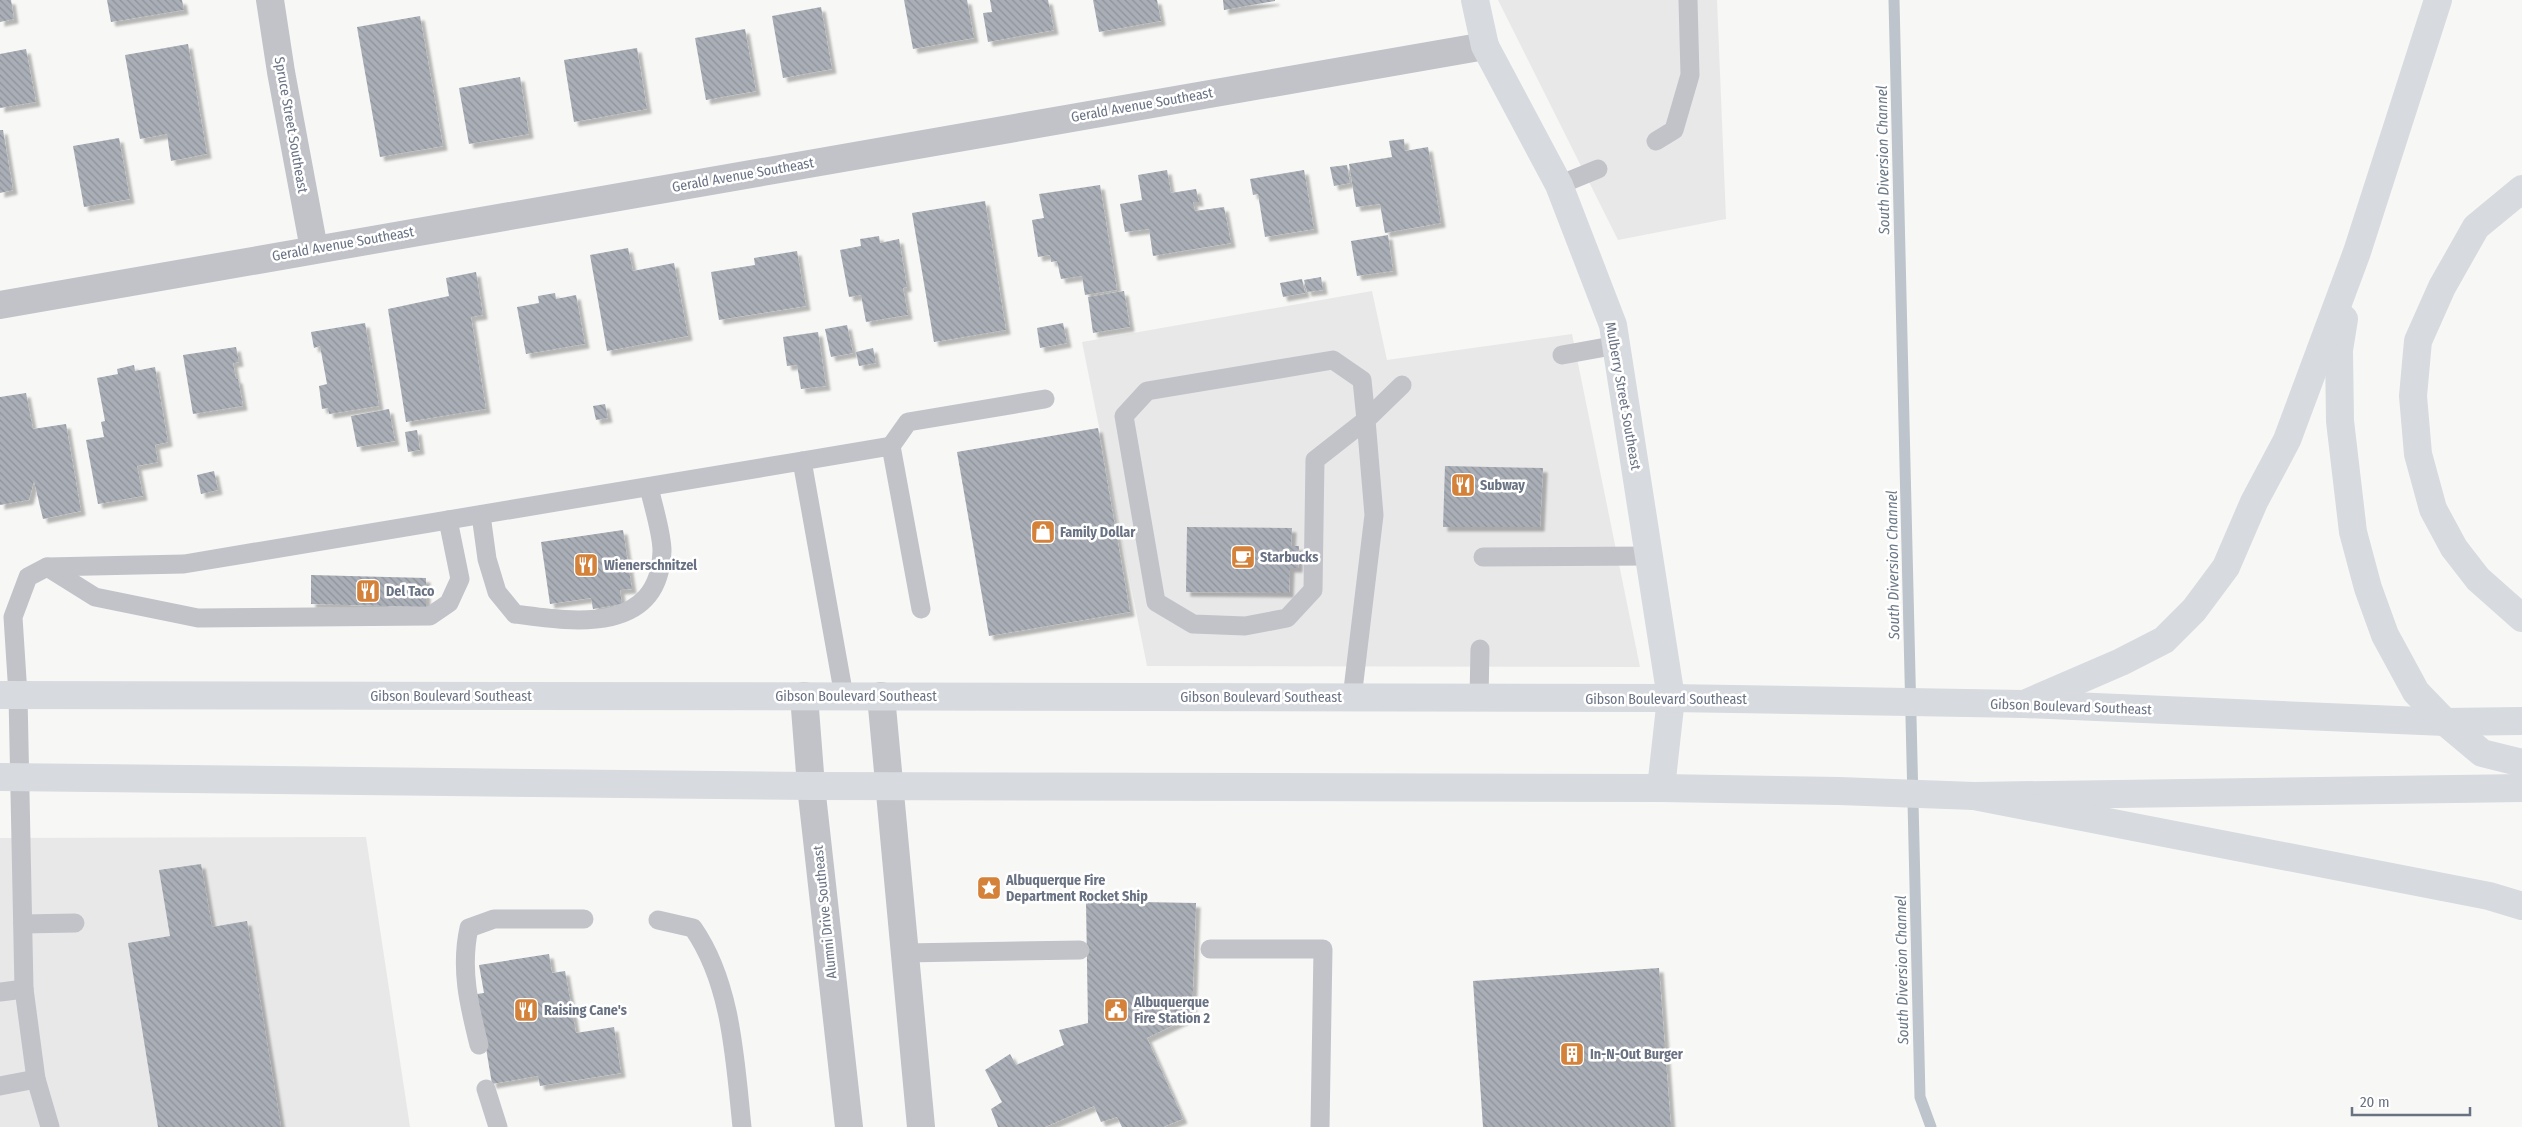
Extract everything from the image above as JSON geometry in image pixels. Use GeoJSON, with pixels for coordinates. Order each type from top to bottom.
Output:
{"type":"FeatureCollection","features":[{"type":"Feature","properties":{"kind":"main road","name":"Mulberry Street Southeast"},"geometry":{"type":"LineString","coordinates":[[1475,0],[1485,46],[1559,186],[1613,325],[1671,698],[1661,788]]}},
{"type":"Feature","properties":{"kind":"main road"},"geometry":{"type":"LineString","coordinates":[[2024,704],[2121,662],[2164,640],[2194,610],[2226,567],[2254,502],[2287,440],[2357,252],[2438,0]]}},
{"type":"Feature","properties":{"kind":"main road"},"geometry":{"type":"LineString","coordinates":[[2522,189],[2476,227],[2442,287],[2418,341],[2414,396],[2418,454],[2433,509],[2454,548],[2478,579],[2522,618]]}},
{"type":"Feature","properties":{"kind":"main road"},"geometry":{"type":"LineString","coordinates":[[2357,252],[2339,350],[2340,421],[2353,532],[2368,588],[2385,635],[2416,692],[2445,722],[2482,753],[2522,763]]}},
{"type":"Feature","properties":{"kind":"main road","name":"Gibson Boulevard Southeast"},"geometry":{"type":"LineString","coordinates":[[9,695],[1671,698],[2024,704],[2445,722],[2522,720]]}},
{"type":"Feature","properties":{"kind":"main road"},"geometry":{"type":"LineString","coordinates":[[10,777],[811,786],[1661,788],[1839,791],[1974,796],[2522,788]]}},
{"type":"Feature","properties":{"kind":"main road"},"geometry":{"type":"LineString","coordinates":[[1974,796],[2479,894],[2522,906]]}},
{"type":"Feature","properties":{"kind":"street","name":"Spruce Street Southeast"},"geometry":{"type":"LineString","coordinates":[[270,0],[281,72],[314,249]]}},
{"type":"Feature","properties":{"kind":"street","name":"Gerald Avenue Southeast"},"geometry":{"type":"LineString","coordinates":[[0,305],[1485,46]]}},
{"type":"Feature","properties":{"kind":"street","name":"Alumni Drive Southeast"},"geometry":{"type":"LineString","coordinates":[[804,696],[811,786],[849,1127]]}},
{"type":"Feature","properties":{"kind":"street"},"geometry":{"type":"LineString","coordinates":[[881,696],[887,786],[921,1127]]}},
{"type":"Feature","properties":{"kind":"lane"},"geometry":{"type":"LineString","coordinates":[[1656,141],[1674,130],[1690,75],[1688,0]]}},
{"type":"Feature","properties":{"kind":"lane"},"geometry":{"type":"LineString","coordinates":[[1559,186],[1598,169]]}},
{"type":"Feature","properties":{"kind":"lane"},"geometry":{"type":"LineString","coordinates":[[1562,355],[1617,345]]}},
{"type":"Feature","properties":{"kind":"lane"},"geometry":{"type":"LineString","coordinates":[[1352,698],[1374,515],[1366,420],[1362,380],[1333,360],[1148,391],[1124,416],[1156,602],[1193,624],[1245,626],[1287,618],[1313,590],[1314,460],[1366,420],[1402,385]]}},
{"type":"Feature","properties":{"kind":"lane"},"geometry":{"type":"LineString","coordinates":[[50,1127],[36,1078],[24,988],[22,924],[10,777],[9,695],[13,618],[28,577],[47,567],[184,564],[891,446],[908,422],[1045,399]]}},
{"type":"Feature","properties":{"kind":"lane"},"geometry":{"type":"LineString","coordinates":[[891,446],[921,609]]}},
{"type":"Feature","properties":{"kind":"lane"},"geometry":{"type":"LineString","coordinates":[[802,461],[844,696]]}},
{"type":"Feature","properties":{"kind":"lane"},"geometry":{"type":"LineString","coordinates":[[481,515],[487,559],[496,592],[515,614],[563,621],[619,616],[650,596],[658,579],[662,549],[649,487]]}},
{"type":"Feature","properties":{"kind":"lane"},"geometry":{"type":"LineString","coordinates":[[47,567],[95,597],[198,618],[430,616],[448,603],[460,579],[448,520]]}},
{"type":"Feature","properties":{"kind":"lane"},"geometry":{"type":"LineString","coordinates":[[1483,556],[1650,556]]}},
{"type":"Feature","properties":{"kind":"lane"},"geometry":{"type":"LineString","coordinates":[[1479,698],[1480,649]]}},
{"type":"Feature","properties":{"kind":"lane"},"geometry":{"type":"LineString","coordinates":[[480,1045],[469,1003],[464,952],[468,928],[494,919],[584,919]]}},
{"type":"Feature","properties":{"kind":"lane"},"geometry":{"type":"LineString","coordinates":[[658,920],[693,928],[707,948],[732,1028],[742,1127]]}},
{"type":"Feature","properties":{"kind":"lane"},"geometry":{"type":"LineString","coordinates":[[22,924],[75,924]]}},
{"type":"Feature","properties":{"kind":"lane"},"geometry":{"type":"LineString","coordinates":[[1210,949],[1323,948],[1320,1127]]}},
{"type":"Feature","properties":{"kind":"lane"},"geometry":{"type":"LineString","coordinates":[[904,953],[1080,950]]}},
{"type":"Feature","properties":{"kind":"lane"},"geometry":{"type":"LineString","coordinates":[[0,992],[24,988]]}},
{"type":"Feature","properties":{"kind":"lane"},"geometry":{"type":"LineString","coordinates":[[0,1086],[36,1078]]}},
{"type":"Feature","properties":{"kind":"lane"},"geometry":{"type":"LineString","coordinates":[[486,1089],[498,1127]]}},
{"type":"Feature","properties":{"kind":"shaded area"},"geometry":{"type":"Polygon","coordinates":[[[1498,0],[1717,0],[1726,219],[1618,240],[1498,0]]]}},
{"type":"Feature","properties":{"kind":"shaded area"},"geometry":{"type":"Polygon","coordinates":[[[1372,291],[1387,360],[1572,334],[1640,667],[1147,666],[1082,342],[1372,291]]]}},
{"type":"Feature","properties":{"kind":"shaded area"},"geometry":{"type":"Polygon","coordinates":[[[366,837],[410,1127],[0,1127],[0,838],[366,837]]]}},
{"type":"Feature","properties":{"kind":"building"},"geometry":{"type":"Polygon","coordinates":[[[0,0],[11,0],[14,19],[0,22],[0,0]]]}},
{"type":"Feature","properties":{"kind":"building"},"geometry":{"type":"Polygon","coordinates":[[[107,0],[182,0],[184,10],[111,22],[107,0]]]}},
{"type":"Feature","properties":{"kind":"building"},"geometry":{"type":"Polygon","coordinates":[[[904,0],[967,0],[974,38],[913,49],[904,0]]]}},
{"type":"Feature","properties":{"kind":"building"},"geometry":{"type":"Polygon","coordinates":[[[990,0],[1048,0],[1054,30],[988,42],[983,13],[992,12],[990,0]]]}},
{"type":"Feature","properties":{"kind":"building"},"geometry":{"type":"Polygon","coordinates":[[[1093,0],[1157,0],[1161,21],[1099,32],[1093,0]]]}},
{"type":"Feature","properties":{"kind":"building"},"geometry":{"type":"Polygon","coordinates":[[[1223,0],[1275,0],[1275,1],[1224,10],[1223,0]]]}},
{"type":"Feature","properties":{"kind":"building"},"geometry":{"type":"Polygon","coordinates":[[[821,7],[832,69],[783,78],[772,16],[821,7]]]}},
{"type":"Feature","properties":{"kind":"building"},"geometry":{"type":"Polygon","coordinates":[[[420,16],[443,146],[380,157],[357,27],[420,16]]]}},
{"type":"Feature","properties":{"kind":"building"},"geometry":{"type":"Polygon","coordinates":[[[745,29],[756,91],[706,100],[695,38],[745,29]]]}},
{"type":"Feature","properties":{"kind":"building"},"geometry":{"type":"Polygon","coordinates":[[[188,44],[207,154],[171,161],[167,134],[140,139],[125,55],[188,44]]]}},
{"type":"Feature","properties":{"kind":"building"},"geometry":{"type":"Polygon","coordinates":[[[637,48],[647,109],[574,122],[564,60],[637,48]]]}},
{"type":"Feature","properties":{"kind":"building"},"geometry":{"type":"Polygon","coordinates":[[[26,49],[36,102],[0,108],[0,54],[26,49]]]}},
{"type":"Feature","properties":{"kind":"building"},"geometry":{"type":"Polygon","coordinates":[[[520,77],[529,134],[469,144],[459,88],[520,77]]]}},
{"type":"Feature","properties":{"kind":"building"},"geometry":{"type":"Polygon","coordinates":[[[0,130],[3,130],[13,190],[0,193],[0,130]]]}},
{"type":"Feature","properties":{"kind":"building"},"geometry":{"type":"Polygon","coordinates":[[[119,138],[130,199],[84,207],[73,146],[119,138]]]}},
{"type":"Feature","properties":{"kind":"building"},"geometry":{"type":"Polygon","coordinates":[[[1404,139],[1405,151],[1428,147],[1441,223],[1385,233],[1380,204],[1356,207],[1349,164],[1392,157],[1389,141],[1404,139]]]}},
{"type":"Feature","properties":{"kind":"building"},"geometry":{"type":"Polygon","coordinates":[[[1347,165],[1350,183],[1334,186],[1330,167],[1347,165]]]}},
{"type":"Feature","properties":{"kind":"building"},"geometry":{"type":"Polygon","coordinates":[[[1167,170],[1171,193],[1196,189],[1199,202],[1193,202],[1195,211],[1224,207],[1231,243],[1153,256],[1149,229],[1125,232],[1120,204],[1142,200],[1138,175],[1167,170]]]}},
{"type":"Feature","properties":{"kind":"building"},"geometry":{"type":"Polygon","coordinates":[[[1304,170],[1314,229],[1265,237],[1258,194],[1253,195],[1250,179],[1304,170]]]}},
{"type":"Feature","properties":{"kind":"building"},"geometry":{"type":"Polygon","coordinates":[[[1100,185],[1117,290],[1085,295],[1082,276],[1061,279],[1057,261],[1051,262],[1050,255],[1038,257],[1032,220],[1044,218],[1039,194],[1100,185]]]}},
{"type":"Feature","properties":{"kind":"building"},"geometry":{"type":"Polygon","coordinates":[[[985,201],[1006,330],[934,342],[912,213],[985,201]]]}},
{"type":"Feature","properties":{"kind":"building"},"geometry":{"type":"Polygon","coordinates":[[[1388,235],[1393,271],[1357,276],[1351,241],[1388,235]]]}},
{"type":"Feature","properties":{"kind":"building"},"geometry":{"type":"Polygon","coordinates":[[[879,236],[880,243],[899,239],[907,287],[903,288],[908,315],[866,322],[861,295],[849,297],[840,250],[861,246],[860,239],[879,236]]]}},
{"type":"Feature","properties":{"kind":"building"},"geometry":{"type":"Polygon","coordinates":[[[628,248],[633,271],[674,263],[688,336],[607,351],[590,255],[628,248]]]}},
{"type":"Feature","properties":{"kind":"building"},"geometry":{"type":"Polygon","coordinates":[[[797,251],[806,306],[719,320],[711,272],[755,265],[754,258],[797,251]]]}},
{"type":"Feature","properties":{"kind":"building"},"geometry":{"type":"Polygon","coordinates":[[[476,272],[483,315],[471,317],[486,409],[406,422],[388,309],[449,296],[446,278],[476,272]]]}},
{"type":"Feature","properties":{"kind":"building"},"geometry":{"type":"Polygon","coordinates":[[[1321,277],[1323,290],[1307,292],[1304,280],[1321,277]]]}},
{"type":"Feature","properties":{"kind":"building"},"geometry":{"type":"Polygon","coordinates":[[[1302,279],[1305,293],[1283,297],[1280,283],[1302,279]]]}},
{"type":"Feature","properties":{"kind":"building"},"geometry":{"type":"Polygon","coordinates":[[[1124,291],[1130,327],[1093,333],[1088,297],[1124,291]]]}},
{"type":"Feature","properties":{"kind":"building"},"geometry":{"type":"Polygon","coordinates":[[[555,293],[556,299],[576,295],[585,344],[526,354],[517,307],[539,303],[538,296],[555,293]]]}},
{"type":"Feature","properties":{"kind":"building"},"geometry":{"type":"Polygon","coordinates":[[[365,323],[379,406],[329,414],[328,408],[322,409],[319,386],[327,384],[320,346],[314,348],[311,332],[365,323]]]}},
{"type":"Feature","properties":{"kind":"building"},"geometry":{"type":"Polygon","coordinates":[[[1063,323],[1067,343],[1040,348],[1037,328],[1063,323]]]}},
{"type":"Feature","properties":{"kind":"building"},"geometry":{"type":"Polygon","coordinates":[[[847,325],[853,353],[831,357],[825,329],[847,325]]]}},
{"type":"Feature","properties":{"kind":"building"},"geometry":{"type":"Polygon","coordinates":[[[818,332],[826,386],[801,389],[797,365],[787,366],[783,337],[818,332]]]}},
{"type":"Feature","properties":{"kind":"building"},"geometry":{"type":"Polygon","coordinates":[[[236,347],[239,362],[233,363],[243,406],[193,414],[183,355],[236,347]]]}},
{"type":"Feature","properties":{"kind":"building"},"geometry":{"type":"Polygon","coordinates":[[[873,348],[876,363],[859,366],[856,352],[873,348]]]}},
{"type":"Feature","properties":{"kind":"building"},"geometry":{"type":"Polygon","coordinates":[[[134,365],[135,371],[155,367],[168,442],[155,445],[158,462],[137,466],[143,496],[98,504],[86,440],[104,437],[101,422],[105,421],[97,378],[118,374],[117,369],[134,365]]]}},
{"type":"Feature","properties":{"kind":"building"},"geometry":{"type":"Polygon","coordinates":[[[26,393],[33,429],[66,424],[81,511],[43,519],[34,481],[29,500],[0,505],[0,397],[26,393]]]}},
{"type":"Feature","properties":{"kind":"building"},"geometry":{"type":"Polygon","coordinates":[[[605,404],[608,418],[596,420],[593,406],[605,404]]]}},
{"type":"Feature","properties":{"kind":"building"},"geometry":{"type":"Polygon","coordinates":[[[389,409],[395,441],[357,447],[351,416],[389,409]]]}},
{"type":"Feature","properties":{"kind":"building","name":"Family Dollar"},"geometry":{"type":"Polygon","coordinates":[[[1098,428],[1130,612],[989,636],[957,452],[1098,428]]]}},
{"type":"Feature","properties":{"kind":"building"},"geometry":{"type":"Polygon","coordinates":[[[417,430],[420,450],[408,452],[405,432],[417,430]]]}},
{"type":"Feature","properties":{"kind":"building"},"geometry":{"type":"Polygon","coordinates":[[[1445,466],[1543,468],[1540,527],[1443,527],[1445,466]]]}},
{"type":"Feature","properties":{"kind":"building"},"geometry":{"type":"Polygon","coordinates":[[[214,471],[218,490],[201,494],[197,475],[214,471]]]}},
{"type":"Feature","properties":{"kind":"building","name":"Starbucks"},"geometry":{"type":"Polygon","coordinates":[[[1187,527],[1292,528],[1291,546],[1299,546],[1298,568],[1290,568],[1289,593],[1186,592],[1187,527]]]}},
{"type":"Feature","properties":{"kind":"building","name":"Wienerschnitzel"},"geometry":{"type":"Polygon","coordinates":[[[623,530],[632,589],[620,590],[622,604],[593,609],[591,598],[550,604],[541,542],[623,530]]]}},
{"type":"Feature","properties":{"kind":"building","name":"Del Taco"},"geometry":{"type":"Polygon","coordinates":[[[311,575],[426,578],[426,607],[311,604],[311,575]]]}},
{"type":"Feature","properties":{"kind":"building"},"geometry":{"type":"Polygon","coordinates":[[[201,864],[212,927],[247,921],[281,1127],[158,1127],[128,943],[170,936],[159,870],[201,864]]]}},
{"type":"Feature","properties":{"kind":"building"},"geometry":{"type":"Polygon","coordinates":[[[1086,901],[1196,903],[1192,1016],[1147,1038],[1183,1119],[1163,1127],[1122,1127],[1117,1117],[1101,1122],[1094,1106],[1045,1127],[998,1127],[991,1109],[1002,1102],[985,1070],[1010,1054],[1016,1065],[1064,1045],[1059,1030],[1088,1023],[1086,901]]]}},
{"type":"Feature","properties":{"kind":"building","name":"Raising Cane's"},"geometry":{"type":"Polygon","coordinates":[[[549,954],[552,973],[565,971],[576,1033],[614,1027],[621,1073],[540,1086],[538,1076],[492,1084],[477,994],[484,993],[479,965],[549,954]]]}},
{"type":"Feature","properties":{"kind":"building","name":"In-N-Out Burger"},"geometry":{"type":"Polygon","coordinates":[[[1659,968],[1671,1127],[1483,1127],[1473,981],[1659,968]]]}},
{"type":"Feature","properties":{"kind":"waterway","name":"South Diversion Channel"},"geometry":{"type":"LineString","coordinates":[[1894,0],[1920,1097],[1931,1127]]}},
{"type":"Feature","properties":{"kind":"place","name":"Subway"},"geometry":{"type":"Point","coordinates":[1463,485]}},
{"type":"Feature","properties":{"kind":"place","name":"Family Dollar"},"geometry":{"type":"Point","coordinates":[1043,532]}},
{"type":"Feature","properties":{"kind":"place","name":"Starbucks"},"geometry":{"type":"Point","coordinates":[1243,557]}},
{"type":"Feature","properties":{"kind":"place","name":"Wienerschnitzel"},"geometry":{"type":"Point","coordinates":[586,565]}},
{"type":"Feature","properties":{"kind":"place","name":"Del Taco"},"geometry":{"type":"Point","coordinates":[368,591]}},
{"type":"Feature","properties":{"kind":"place","name":"Albuquerque Fire Department Rocket Ship"},"geometry":{"type":"Point","coordinates":[989,888]}},
{"type":"Feature","properties":{"kind":"place","name":"Raising Cane's"},"geometry":{"type":"Point","coordinates":[526,1010]}},
{"type":"Feature","properties":{"kind":"place","name":"Albuquerque Fire Station 2"},"geometry":{"type":"Point","coordinates":[1116,1010]}},
{"type":"Feature","properties":{"kind":"place","name":"In-N-Out Burger"},"geometry":{"type":"Point","coordinates":[1572,1054]}}]}
